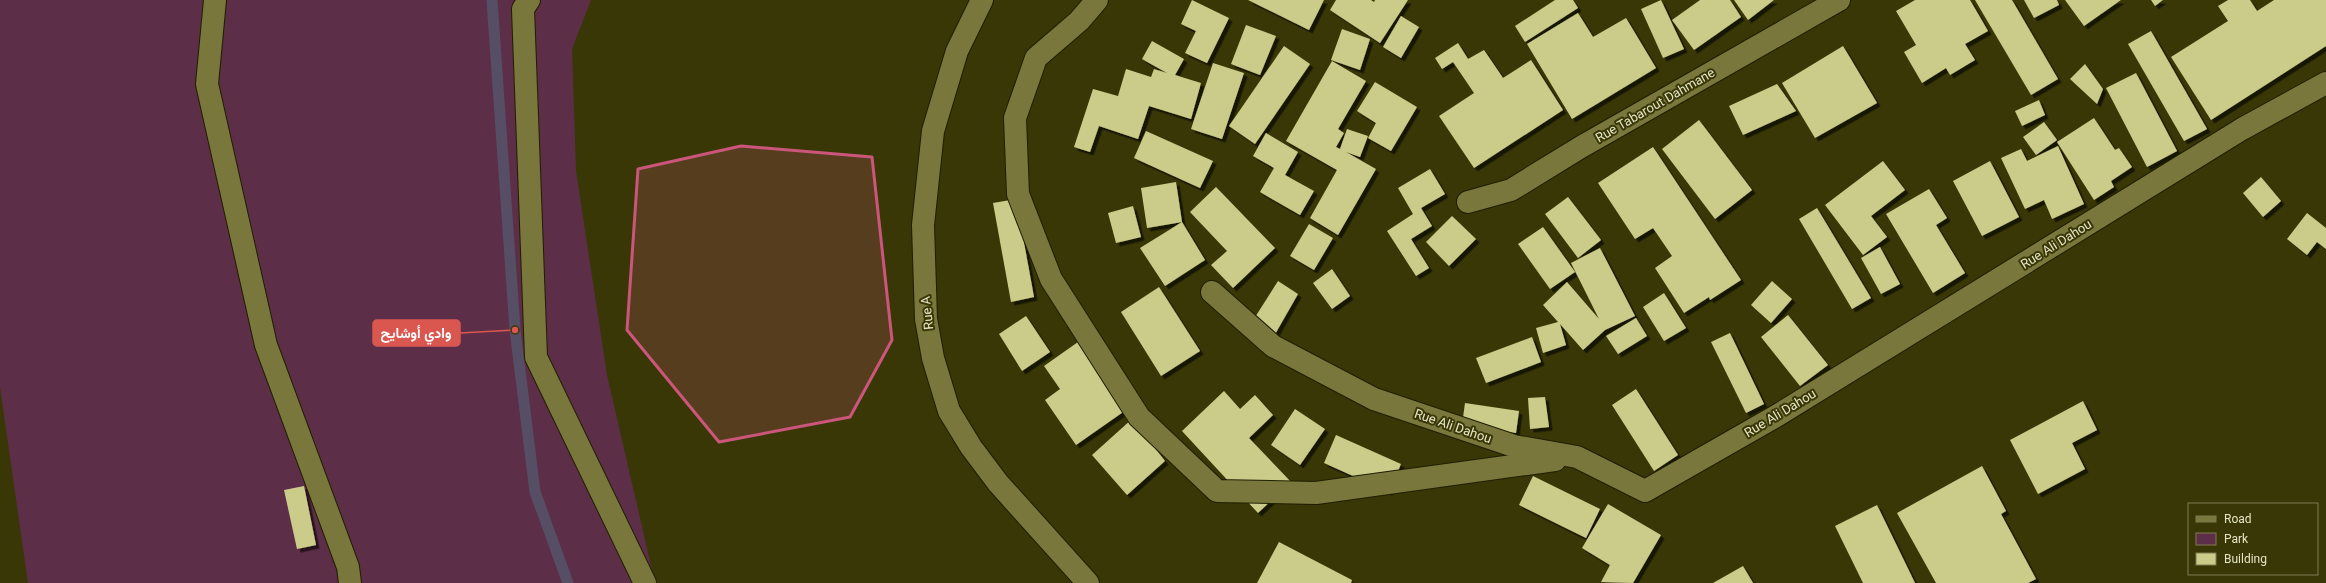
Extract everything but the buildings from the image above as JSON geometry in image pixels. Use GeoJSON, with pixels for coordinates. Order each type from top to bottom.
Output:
{"type":"FeatureCollection","features":[{"type":"Feature","properties":{"kind":"street"},"geometry":{"type":"LineString","coordinates":[[215,0],[207,84],[266,344],[348,567],[350,583]]}},
{"type":"Feature","properties":{"kind":"street"},"geometry":{"type":"LineString","coordinates":[[529,0],[523,9],[536,357],[645,583]]}},
{"type":"Feature","properties":{"kind":"street","name":"Rue A"},"geometry":{"type":"LineString","coordinates":[[982,0],[957,51],[933,130],[923,225],[926,319],[933,358],[950,411],[971,447],[998,483],[1088,583]]}},
{"type":"Feature","properties":{"kind":"street"},"geometry":{"type":"LineString","coordinates":[[1097,0],[1079,21],[1036,58],[1015,118],[1018,194],[1051,279],[1139,417],[1217,491],[1316,492],[1577,457]]}},
{"type":"Feature","properties":{"kind":"street","name":"Rue Tabarout Dahmane"},"geometry":{"type":"LineString","coordinates":[[1468,202],[1511,190],[1581,147],[1840,0]]}},
{"type":"Feature","properties":{"kind":"street","name":"Rue Ali Dahou"},"geometry":{"type":"LineString","coordinates":[[1212,292],[1273,346],[1374,399],[1514,446],[1577,457],[1644,491],[1778,415],[2242,129],[2326,83]]}},
{"type":"Feature","properties":{"kind":"highlighted area"},"geometry":{"type":"Polygon","coordinates":[[[741,146],[872,157],[892,340],[850,417],[719,442],[627,330],[638,169],[741,146]]]}},
{"type":"Feature","properties":{"kind":"green space"},"geometry":{"type":"Polygon","coordinates":[[[0,0],[591,0],[572,49],[576,171],[607,375],[655,583],[28,583],[0,387],[0,0]]]}},
{"type":"Feature","properties":{"kind":"waterway"},"geometry":{"type":"LineString","coordinates":[[492,0],[515,330],[535,492],[568,583]]}},
{"type":"Feature","properties":{"kind":"place","name":"وادي أوشايح"},"geometry":{"type":"Point","coordinates":[515,330]}}]}
